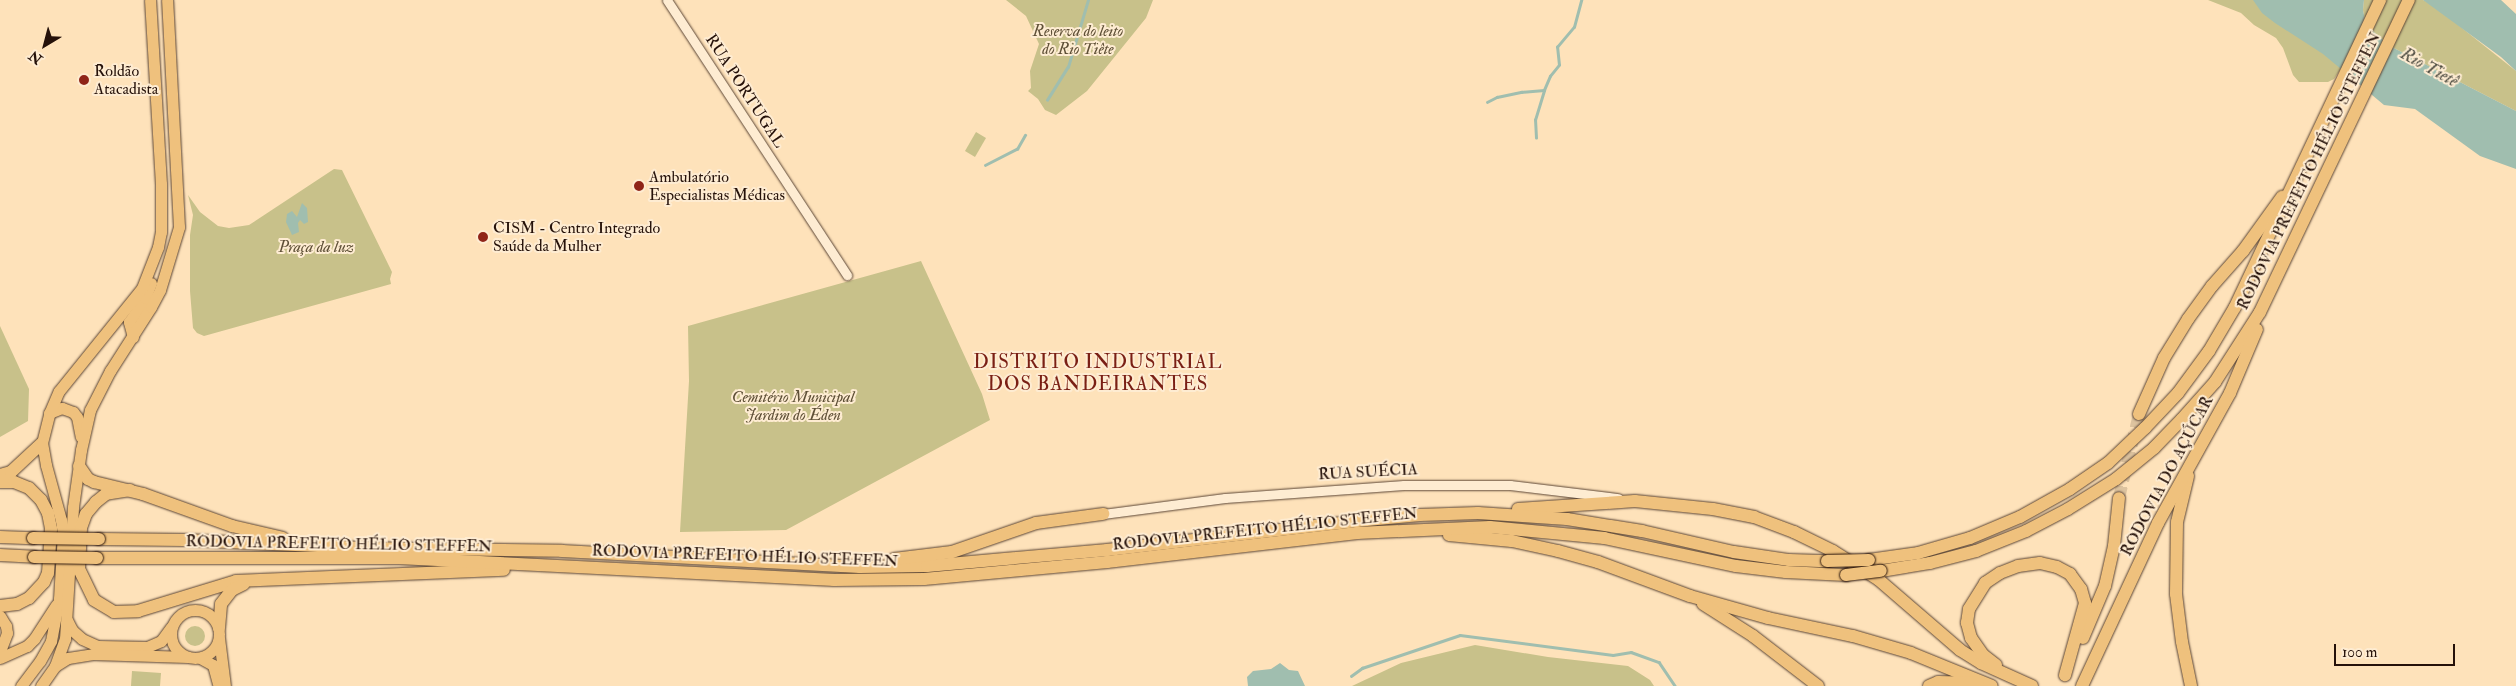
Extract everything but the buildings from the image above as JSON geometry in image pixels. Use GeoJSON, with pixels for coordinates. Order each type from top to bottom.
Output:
{"type":"FeatureCollection","features":[{"type":"Feature","properties":{"kind":"highway","name":"RODOVIA PREFEITO HÉLIO STEFFEN"},"geometry":{"type":"LineString","coordinates":[[0,537],[184,540],[357,548],[562,551],[860,567],[927,566],[1019,559],[1356,521],[1420,515],[1478,513],[1567,519],[1642,532],[1734,552],[1788,560],[1869,560],[1918,553],[1970,538],[2020,517],[2070,489],[2108,463],[2145,428],[2178,392],[2209,351],[2235,307],[2380,0]]}},
{"type":"Feature","properties":{"kind":"highway","name":"RODOVIA PREFEITO HÉLIO STEFFEN"},"geometry":{"type":"LineString","coordinates":[[0,555],[97,558],[399,558],[834,580],[924,579],[1032,570],[1402,529],[1490,527],[1604,538],[1736,566],[1786,572],[1846,575],[1930,563],[1976,551],[2026,531],[2068,509],[2116,479],[2154,448],[2215,382],[2260,312],[2277,281],[2342,139],[2409,0]]}},
{"type":"Feature","properties":{"kind":"highway"},"geometry":{"type":"LineString","coordinates":[[2139,414],[2164,358],[2188,319],[2212,286],[2242,251],[2301,170]]}},
{"type":"Feature","properties":{"kind":"highway","name":"RODOVIA DO AÇÚCAR"},"geometry":{"type":"LineString","coordinates":[[2082,686],[2158,523],[2230,393],[2277,281]]}},
{"type":"Feature","properties":{"kind":"highway"},"geometry":{"type":"LineString","coordinates":[[0,475],[11,472],[42,443]]}},
{"type":"Feature","properties":{"kind":"highway"},"geometry":{"type":"LineString","coordinates":[[2191,686],[2182,642],[2176,594],[2176,561],[2178,522],[2192,461]]}},
{"type":"Feature","properties":{"kind":"highway"},"geometry":{"type":"LineString","coordinates":[[79,466],[88,479],[94,482],[130,490],[241,529],[270,536],[357,548]]}},
{"type":"Feature","properties":{"kind":"highway"},"geometry":{"type":"LineString","coordinates":[[0,482],[14,482],[29,488],[41,500],[48,513],[51,529],[48,573],[44,582],[29,598],[17,604],[0,606]]}},
{"type":"Feature","properties":{"kind":"highway"},"geometry":{"type":"LineString","coordinates":[[130,490],[112,492],[101,498],[86,514],[81,528],[79,569],[94,600],[114,612],[138,611],[229,583],[260,580],[584,566]]}},
{"type":"Feature","properties":{"kind":"highway","name":"RODOVIA DO AÇÚCAR"},"geometry":{"type":"LineString","coordinates":[[2063,680],[2105,586],[2114,546],[2119,498]]}},
{"type":"Feature","properties":{"kind":"highway"},"geometry":{"type":"LineString","coordinates":[[1478,513],[1635,501],[1713,509],[1754,517],[1794,532],[1832,551],[1880,580],[1960,650],[1981,663],[2032,686]]}},
{"type":"Feature","properties":{"kind":"highway"},"geometry":{"type":"LineString","coordinates":[[860,567],[882,560],[952,552],[1036,523],[1103,514]]}},
{"type":"Feature","properties":{"kind":"highway"},"geometry":{"type":"LineString","coordinates":[[1402,529],[1512,541],[1558,550],[1598,562],[1690,596],[1768,618],[1861,638],[1911,653],[1990,685]]}},
{"type":"Feature","properties":{"kind":"highway"},"geometry":{"type":"LineString","coordinates":[[2009,676],[1984,655],[1971,638],[1967,623],[1969,609],[1985,583],[2000,573],[2018,566],[2040,563],[2057,567],[2070,574],[2081,589],[2085,603],[2063,680]]}},
{"type":"Feature","properties":{"kind":"highway"},"geometry":{"type":"LineString","coordinates":[[219,633],[221,604],[226,596],[238,586],[260,580]]}},
{"type":"Feature","properties":{"kind":"highway"},"geometry":{"type":"LineString","coordinates":[[1690,596],[1753,636],[1818,686]]}},
{"type":"Feature","properties":{"kind":"highway"},"geometry":{"type":"LineString","coordinates":[[1929,686],[1938,682],[1990,685]]}},
{"type":"Feature","properties":{"kind":"main road"},"geometry":{"type":"LineString","coordinates":[[20,686],[40,661],[51,641],[59,599],[63,534],[58,502],[46,465],[42,443],[49,413],[59,391],[142,288],[158,247],[161,232],[161,184],[150,0]]}},
{"type":"Feature","properties":{"kind":"main road"},"geometry":{"type":"LineString","coordinates":[[41,686],[55,666],[63,646],[67,620],[76,483],[90,410],[110,371],[133,337],[160,290],[179,228],[167,0]]}},
{"type":"Feature","properties":{"kind":"main road"},"geometry":{"type":"LineString","coordinates":[[133,337],[128,322],[145,298],[159,264],[158,247]]}},
{"type":"Feature","properties":{"kind":"main road"},"geometry":{"type":"LineString","coordinates":[[49,413],[62,408],[72,412],[77,417],[82,444]]}},
{"type":"Feature","properties":{"kind":"main road"},"geometry":{"type":"LineString","coordinates":[[0,658],[27,646],[34,639],[59,599]]}},
{"type":"Feature","properties":{"kind":"main road"},"geometry":{"type":"LineString","coordinates":[[67,620],[72,630],[82,639],[98,646],[147,647],[161,641],[180,614],[195,609],[210,614],[219,633],[225,686]]}},
{"type":"Feature","properties":{"kind":"main road"},"geometry":{"type":"LineString","coordinates":[[0,616],[6,626],[7,633],[0,650]]}},
{"type":"Feature","properties":{"kind":"main road"},"geometry":{"type":"LineString","coordinates":[[171,627],[170,635],[176,649],[213,665],[218,686]]}},
{"type":"Feature","properties":{"kind":"main road"},"geometry":{"type":"LineString","coordinates":[[55,666],[68,658],[93,654],[195,658],[209,654],[216,647],[219,633]]}},
{"type":"Feature","properties":{"kind":"street","name":"RUA PORTUGAL"},"geometry":{"type":"LineString","coordinates":[[667,0],[847,275]]}},
{"type":"Feature","properties":{"kind":"street","name":"RUA SUÉCIA"},"geometry":{"type":"LineString","coordinates":[[1103,514],[1225,498],[1344,488],[1444,484],[1510,485],[1635,501]]}},
{"type":"Feature","properties":{"kind":"green space","name":"Reserva do leito do Rio Tiête"},"geometry":{"type":"Polygon","coordinates":[[[1006,0],[1153,0],[1146,18],[1087,91],[1056,115],[1045,110],[1038,99],[1028,91],[1031,88],[1030,71],[1039,44],[1026,16],[1006,0]]]}},
{"type":"Feature","properties":{"kind":"green space"},"geometry":{"type":"Polygon","coordinates":[[[2208,0],[2265,0],[2342,59],[2340,70],[2334,79],[2328,82],[2299,82],[2293,75],[2283,48],[2276,38],[2254,25],[2241,13],[2208,0]]]}},
{"type":"Feature","properties":{"kind":"green space"},"geometry":{"type":"Polygon","coordinates":[[[2364,0],[2423,0],[2433,5],[2516,71],[2516,111],[2390,46],[2366,25],[2363,10],[2364,0]]]}},
{"type":"Feature","properties":{"kind":"green space"},"geometry":{"type":"Polygon","coordinates":[[[976,132],[986,138],[975,157],[965,151],[976,132]]]}},
{"type":"Feature","properties":{"kind":"green space","name":"Praça da luz"},"geometry":{"type":"Polygon","coordinates":[[[334,169],[342,170],[392,272],[391,284],[204,336],[197,333],[193,328],[190,291],[190,235],[193,215],[188,195],[200,212],[218,226],[229,228],[249,225],[334,169]]]}},
{"type":"Feature","properties":{"kind":"green space","name":"Cemitério Municipal Jardim do Éden"},"geometry":{"type":"Polygon","coordinates":[[[921,261],[982,394],[990,420],[786,530],[680,532],[689,381],[688,326],[921,261]]]}},
{"type":"Feature","properties":{"kind":"green space"},"geometry":{"type":"Polygon","coordinates":[[[0,326],[29,389],[28,421],[0,437],[0,326]]]}},
{"type":"Feature","properties":{"kind":"green space"},"geometry":{"type":"Polygon","coordinates":[[[191,626],[199,626],[205,632],[205,640],[199,646],[191,646],[185,640],[185,632],[191,626]]]}},
{"type":"Feature","properties":{"kind":"green space"},"geometry":{"type":"Polygon","coordinates":[[[1475,645],[1548,657],[1628,666],[1650,680],[1654,686],[1352,686],[1401,663],[1475,645]]]}},
{"type":"Feature","properties":{"kind":"green space"},"geometry":{"type":"Polygon","coordinates":[[[132,671],[161,673],[160,686],[131,686],[132,671]]]}},
{"type":"Feature","properties":{"kind":"water","name":"Rio Tietê"},"geometry":{"type":"Polygon","coordinates":[[[2253,0],[2364,0],[2363,10],[2366,25],[2390,46],[2516,111],[2516,169],[2480,156],[2415,109],[2384,105],[2323,54],[2262,13],[2253,0]]]}},
{"type":"Feature","properties":{"kind":"water"},"geometry":{"type":"Polygon","coordinates":[[[2423,0],[2501,0],[2516,14],[2516,71],[2501,57],[2423,0]]]}},
{"type":"Feature","properties":{"kind":"water"},"geometry":{"type":"Polygon","coordinates":[[[302,203],[307,208],[308,222],[304,224],[300,220],[298,223],[299,232],[292,235],[286,222],[287,214],[292,211],[297,217],[302,203]]]}},
{"type":"Feature","properties":{"kind":"water"},"geometry":{"type":"Polygon","coordinates":[[[1280,663],[1289,670],[1298,671],[1305,686],[1248,686],[1247,677],[1253,671],[1271,669],[1280,663]]]}},
{"type":"Feature","properties":{"kind":"waterway"},"geometry":{"type":"LineString","coordinates":[[1047,100],[1068,67],[1088,0]]}},
{"type":"Feature","properties":{"kind":"waterway"},"geometry":{"type":"LineString","coordinates":[[1487,102],[1497,97],[1544,90],[1550,76],[1559,65],[1557,47],[1574,27],[1581,0]]}},
{"type":"Feature","properties":{"kind":"waterway"},"geometry":{"type":"LineString","coordinates":[[1536,138],[1535,120],[1544,90]]}},
{"type":"Feature","properties":{"kind":"waterway"},"geometry":{"type":"LineString","coordinates":[[985,165],[1017,149],[1025,135]]}},
{"type":"Feature","properties":{"kind":"waterway"},"geometry":{"type":"LineString","coordinates":[[1351,676],[1362,668],[1460,635],[1613,655],[1631,652],[1659,662],[1675,686]]}},
{"type":"Feature","properties":{"kind":"tunnel"},"geometry":{"type":"LineString","coordinates":[[2119,498],[2139,414]]}},
{"type":"Feature","properties":{"kind":"place","name":"Roldão Atacadista"},"geometry":{"type":"Point","coordinates":[84,80]}},
{"type":"Feature","properties":{"kind":"place","name":"Ambulatório Especialistas Médicas"},"geometry":{"type":"Point","coordinates":[639,186]}},
{"type":"Feature","properties":{"kind":"place","name":"CISM - Centro Integrado Saúde da Mulher"},"geometry":{"type":"Point","coordinates":[483,237]}},
{"type":"Feature","properties":{"kind":"district","name":"DISTRITO INDUSTRIAL DOS BANDEIRANTES"},"geometry":{"type":"Point","coordinates":[1098,374]}}]}
